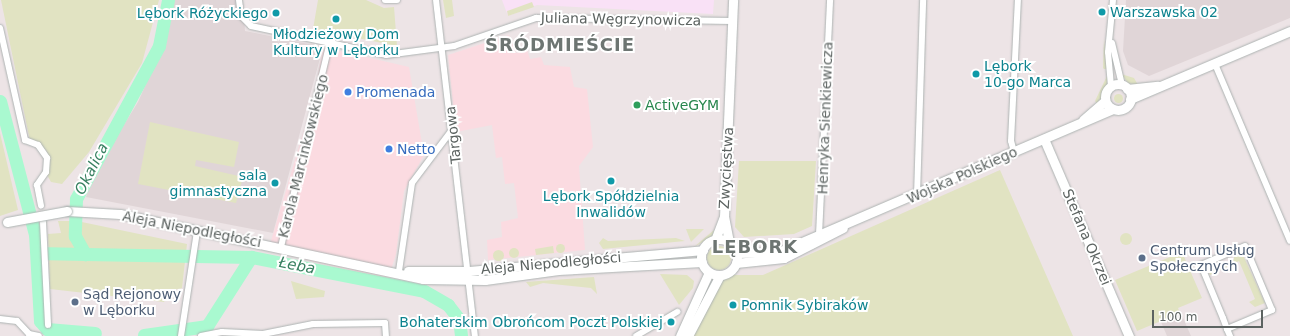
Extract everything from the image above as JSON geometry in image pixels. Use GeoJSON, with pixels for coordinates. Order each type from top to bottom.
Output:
{"type":"FeatureCollection","features":[{"type":"Feature","properties":{"kind":"main road","name":"Zwycięstwa"},"geometry":{"type":"LineString","coordinates":[[729,242],[724,217],[733,0]]}},
{"type":"Feature","properties":{"kind":"main road"},"geometry":{"type":"LineString","coordinates":[[1160,86],[1111,86],[1105,101],[1113,108],[1124,108],[1130,99],[1290,31]]}},
{"type":"Feature","properties":{"kind":"main road"},"geometry":{"type":"LineString","coordinates":[[1125,87],[1130,99]]}},
{"type":"Feature","properties":{"kind":"main road","name":"Wojska Polskiego"},"geometry":{"type":"LineString","coordinates":[[1079,124],[1105,101]]}},
{"type":"Feature","properties":{"kind":"main road","name":"Wojska Polskiego"},"geometry":{"type":"LineString","coordinates":[[737,253],[773,253],[845,226],[1113,108]]}},
{"type":"Feature","properties":{"kind":"main road","name":"Stefana Okrzei"},"geometry":{"type":"LineString","coordinates":[[1044,139],[1129,336]]}},
{"type":"Feature","properties":{"kind":"main road","name":"Aleja Niepodległości"},"geometry":{"type":"LineString","coordinates":[[2,224],[67,211],[98,212],[399,271],[423,279],[471,281],[558,270],[702,262]]}},
{"type":"Feature","properties":{"kind":"main road","name":"Zwycięstwa"},"geometry":{"type":"LineString","coordinates":[[715,240],[724,217]]}},
{"type":"Feature","properties":{"kind":"main road","name":"Wojska Polskiego"},"geometry":{"type":"LineString","coordinates":[[736,263],[784,258],[834,236],[845,226]]}},
{"type":"Feature","properties":{"kind":"main road"},"geometry":{"type":"LineString","coordinates":[[715,240],[729,242],[737,253],[736,263],[730,272],[720,275],[709,272],[702,262],[703,250],[715,240]]}},
{"type":"Feature","properties":{"kind":"main road","name":"Aleja Niepodległości"},"geometry":{"type":"LineString","coordinates":[[399,271],[469,271],[703,250]]}},
{"type":"Feature","properties":{"kind":"main road"},"geometry":{"type":"LineString","coordinates":[[680,336],[709,272]]}},
{"type":"Feature","properties":{"kind":"main road"},"geometry":{"type":"LineString","coordinates":[[688,336],[720,275]]}},
{"type":"Feature","properties":{"kind":"street","name":"Juliana Węgrzynowicza"},"geometry":{"type":"LineString","coordinates":[[239,0],[241,16],[251,26],[386,55],[443,48],[536,18],[732,21]]}},
{"type":"Feature","properties":{"kind":"street"},"geometry":{"type":"LineString","coordinates":[[385,0],[397,0]]}},
{"type":"Feature","properties":{"kind":"street","name":"Targowa"},"geometry":{"type":"LineString","coordinates":[[436,0],[471,281],[475,336]]}},
{"type":"Feature","properties":{"kind":"street","name":"Henryka Sienkiewicza"},"geometry":{"type":"LineString","coordinates":[[819,235],[830,0]]}},
{"type":"Feature","properties":{"kind":"street"},"geometry":{"type":"LineString","coordinates":[[917,195],[923,0]]}},
{"type":"Feature","properties":{"kind":"street"},"geometry":{"type":"LineString","coordinates":[[1014,152],[1012,134],[1018,0]]}},
{"type":"Feature","properties":{"kind":"street"},"geometry":{"type":"LineString","coordinates":[[1111,86],[1108,52],[1111,40],[1113,0]]}},
{"type":"Feature","properties":{"kind":"street"},"geometry":{"type":"LineString","coordinates":[[0,28],[25,140],[38,145],[47,158],[46,172],[37,186],[41,206]]}},
{"type":"Feature","properties":{"kind":"street"},"geometry":{"type":"LineString","coordinates":[[1111,40],[1125,87]]}},
{"type":"Feature","properties":{"kind":"street","name":"Karola Marcinkowskiego"},"geometry":{"type":"LineString","coordinates":[[281,247],[330,42]]}},
{"type":"Feature","properties":{"kind":"street"},"geometry":{"type":"LineString","coordinates":[[1215,64],[1290,241]]}},
{"type":"Feature","properties":{"kind":"street"},"geometry":{"type":"LineString","coordinates":[[399,271],[412,183],[452,130]]}},
{"type":"Feature","properties":{"kind":"street"},"geometry":{"type":"LineString","coordinates":[[44,222],[45,292],[48,325]]}},
{"type":"Feature","properties":{"kind":"street"},"geometry":{"type":"LineString","coordinates":[[181,333],[197,231]]}},
{"type":"Feature","properties":{"kind":"street"},"geometry":{"type":"LineString","coordinates":[[1227,329],[1272,310],[1245,246],[1201,265],[1227,329],[1230,336]]}},
{"type":"Feature","properties":{"kind":"street"},"geometry":{"type":"LineString","coordinates":[[636,336],[677,312]]}},
{"type":"Feature","properties":{"kind":"street"},"geometry":{"type":"LineString","coordinates":[[0,319],[17,321],[29,334],[39,336]]}},
{"type":"Feature","properties":{"kind":"street"},"geometry":{"type":"LineString","coordinates":[[201,336],[263,334],[313,324],[385,323],[386,336]]}},
{"type":"Feature","properties":{"kind":"shaded area"},"geometry":{"type":"Polygon","coordinates":[[[171,0],[243,0],[245,31],[323,47],[273,233],[86,197],[94,173],[138,102],[164,43],[171,0]]]}},
{"type":"Feature","properties":{"kind":"shaded area"},"geometry":{"type":"Polygon","coordinates":[[[502,0],[714,0],[713,14],[537,5],[508,16],[502,0]]]}},
{"type":"Feature","properties":{"kind":"shaded area"},"geometry":{"type":"Polygon","coordinates":[[[1126,0],[1290,0],[1290,18],[1149,76],[1128,65],[1123,51],[1126,0]]]}},
{"type":"Feature","properties":{"kind":"shaded area"},"geometry":{"type":"Polygon","coordinates":[[[509,35],[516,53],[527,50],[530,59],[541,57],[544,65],[570,67],[574,87],[587,89],[593,147],[579,166],[585,250],[488,260],[487,240],[502,237],[501,222],[518,218],[514,183],[505,184],[502,157],[496,158],[492,125],[456,132],[448,55],[509,35]]]}},
{"type":"Feature","properties":{"kind":"shaded area"},"geometry":{"type":"Polygon","coordinates":[[[323,47],[409,67],[424,155],[404,191],[396,254],[388,279],[268,251],[313,99],[323,47]]]}},
{"type":"Feature","properties":{"kind":"shaded area"},"geometry":{"type":"Polygon","coordinates":[[[1181,313],[1191,336],[1167,336],[1161,322],[1181,313]]]}},
{"type":"Feature","properties":{"kind":"green space"},"geometry":{"type":"Polygon","coordinates":[[[1,0],[159,0],[142,63],[89,152],[62,184],[51,182],[47,175],[50,159],[46,150],[30,141],[1,0]]]}},
{"type":"Feature","properties":{"kind":"green space"},"geometry":{"type":"Polygon","coordinates":[[[318,0],[366,0],[384,8],[394,7],[397,46],[313,29],[318,0]]]}},
{"type":"Feature","properties":{"kind":"green space"},"geometry":{"type":"Polygon","coordinates":[[[443,0],[452,0],[454,16],[446,18],[443,0]]]}},
{"type":"Feature","properties":{"kind":"green space"},"geometry":{"type":"Polygon","coordinates":[[[532,2],[534,7],[508,16],[507,11],[532,2]]]}},
{"type":"Feature","properties":{"kind":"green space"},"geometry":{"type":"Polygon","coordinates":[[[1104,39],[1107,69],[1103,68],[1104,39]]]}},
{"type":"Feature","properties":{"kind":"green space"},"geometry":{"type":"Polygon","coordinates":[[[1121,74],[1134,78],[1138,85],[1128,83],[1121,74]]]}},
{"type":"Feature","properties":{"kind":"green space"},"geometry":{"type":"Polygon","coordinates":[[[1107,76],[1107,84],[1098,105],[1095,101],[1107,76]]]}},
{"type":"Feature","properties":{"kind":"green space"},"geometry":{"type":"Polygon","coordinates":[[[1118,93],[1123,98],[1118,103],[1113,98],[1118,93]]]}},
{"type":"Feature","properties":{"kind":"green space"},"geometry":{"type":"Polygon","coordinates":[[[150,122],[239,142],[234,167],[196,160],[195,166],[243,177],[236,203],[138,184],[150,122]]]}},
{"type":"Feature","properties":{"kind":"green space"},"geometry":{"type":"Polygon","coordinates":[[[0,133],[18,210],[0,216],[0,133]]]}},
{"type":"Feature","properties":{"kind":"green space"},"geometry":{"type":"Polygon","coordinates":[[[739,161],[816,161],[812,226],[794,234],[744,237],[735,227],[739,161]]]}},
{"type":"Feature","properties":{"kind":"green space"},"geometry":{"type":"Polygon","coordinates":[[[1000,170],[1073,336],[693,336],[721,280],[731,275],[763,275],[1000,170]]]}},
{"type":"Feature","properties":{"kind":"green space"},"geometry":{"type":"Polygon","coordinates":[[[58,221],[77,221],[187,244],[182,288],[169,291],[164,302],[50,289],[48,234],[61,233],[58,221]]]}},
{"type":"Feature","properties":{"kind":"green space"},"geometry":{"type":"Polygon","coordinates":[[[686,229],[704,229],[691,242],[686,229]]]}},
{"type":"Feature","properties":{"kind":"green space"},"geometry":{"type":"Polygon","coordinates":[[[714,230],[713,236],[694,247],[708,235],[714,230]]]}},
{"type":"Feature","properties":{"kind":"green space"},"geometry":{"type":"Polygon","coordinates":[[[1124,233],[1128,233],[1132,239],[1128,245],[1124,245],[1120,241],[1120,237],[1124,233]]]}},
{"type":"Feature","properties":{"kind":"green space"},"geometry":{"type":"Polygon","coordinates":[[[603,238],[608,241],[676,238],[685,241],[603,249],[599,243],[603,238]]]}},
{"type":"Feature","properties":{"kind":"green space"},"geometry":{"type":"Polygon","coordinates":[[[560,243],[565,248],[560,253],[555,248],[560,243]]]}},
{"type":"Feature","properties":{"kind":"green space"},"geometry":{"type":"Polygon","coordinates":[[[553,246],[554,253],[536,255],[535,249],[553,246]]]}},
{"type":"Feature","properties":{"kind":"green space"},"geometry":{"type":"Polygon","coordinates":[[[719,246],[728,249],[731,258],[728,267],[719,270],[710,267],[707,258],[710,249],[719,246]]]}},
{"type":"Feature","properties":{"kind":"green space"},"geometry":{"type":"Polygon","coordinates":[[[514,248],[519,253],[514,258],[509,253],[514,248]]]}},
{"type":"Feature","properties":{"kind":"green space"},"geometry":{"type":"Polygon","coordinates":[[[498,249],[502,251],[504,255],[502,259],[498,261],[494,259],[492,255],[494,251],[498,249]]]}},
{"type":"Feature","properties":{"kind":"green space"},"geometry":{"type":"Polygon","coordinates":[[[1182,252],[1202,298],[1178,308],[1180,313],[1137,331],[1115,280],[1182,252]]]}},
{"type":"Feature","properties":{"kind":"green space"},"geometry":{"type":"Polygon","coordinates":[[[1242,253],[1265,303],[1255,307],[1249,302],[1255,299],[1239,261],[1210,275],[1208,271],[1208,267],[1210,270],[1234,259],[1234,254],[1242,253]]]}},
{"type":"Feature","properties":{"kind":"green space"},"geometry":{"type":"Polygon","coordinates":[[[660,274],[687,275],[694,281],[693,288],[679,305],[660,274]]]}},
{"type":"Feature","properties":{"kind":"green space"},"geometry":{"type":"Polygon","coordinates":[[[594,277],[597,294],[591,288],[543,283],[530,287],[526,282],[594,277]]]}},
{"type":"Feature","properties":{"kind":"green space"},"geometry":{"type":"Polygon","coordinates":[[[291,281],[325,291],[324,297],[296,299],[291,281]]]}},
{"type":"Feature","properties":{"kind":"waterway","name":"Okalica"},"geometry":{"type":"LineString","coordinates":[[168,0],[159,46],[76,199],[75,236],[85,254],[251,257]]}},
{"type":"Feature","properties":{"kind":"waterway","name":"Łeba"},"geometry":{"type":"LineString","coordinates":[[0,101],[35,234],[40,321],[47,329],[95,333]]}},
{"type":"Feature","properties":{"kind":"waterway","name":"Łeba"},"geometry":{"type":"LineString","coordinates":[[37,253],[85,254]]}},
{"type":"Feature","properties":{"kind":"waterway","name":"Łeba"},"geometry":{"type":"LineString","coordinates":[[144,335],[207,326],[251,257],[424,291],[448,305],[459,319],[461,336]]}},
{"type":"Feature","properties":{"kind":"place","name":"Warszawska 02"},"geometry":{"type":"Point","coordinates":[1102,12]}},
{"type":"Feature","properties":{"kind":"place","name":"Lębork Różyckiego"},"geometry":{"type":"Point","coordinates":[276,13]}},
{"type":"Feature","properties":{"kind":"place","name":"Młodzieżowy Dom Kultury w Lęborku"},"geometry":{"type":"Point","coordinates":[336,19]}},
{"type":"Feature","properties":{"kind":"place","name":"Lębork 10-go Marca"},"geometry":{"type":"Point","coordinates":[976,74]}},
{"type":"Feature","properties":{"kind":"place","name":"Promenada"},"geometry":{"type":"Point","coordinates":[348,92]}},
{"type":"Feature","properties":{"kind":"place","name":"ActiveGYM"},"geometry":{"type":"Point","coordinates":[637,105]}},
{"type":"Feature","properties":{"kind":"place","name":"Netto"},"geometry":{"type":"Point","coordinates":[389,149]}},
{"type":"Feature","properties":{"kind":"place","name":"Lębork Spółdzielnia Inwalidów"},"geometry":{"type":"Point","coordinates":[611,181]}},
{"type":"Feature","properties":{"kind":"place","name":"sala gimnastyczna"},"geometry":{"type":"Point","coordinates":[275,183]}},
{"type":"Feature","properties":{"kind":"place","name":"Centrum Usług Społecznych"},"geometry":{"type":"Point","coordinates":[1142,258]}},
{"type":"Feature","properties":{"kind":"place","name":"Sąd Rejonowy w Lęborku"},"geometry":{"type":"Point","coordinates":[75,302]}},
{"type":"Feature","properties":{"kind":"place","name":"Pomnik Sybiraków"},"geometry":{"type":"Point","coordinates":[733,305]}},
{"type":"Feature","properties":{"kind":"place","name":"Bohaterskim Obrońcom Poczt Polskiej"},"geometry":{"type":"Point","coordinates":[671,322]}},
{"type":"Feature","properties":{"kind":"district","name":"ŚRÓDMIEŚCIE"},"geometry":{"type":"Point","coordinates":[560,45]}},
{"type":"Feature","properties":{"kind":"district","name":"LĘBORK"},"geometry":{"type":"Point","coordinates":[755,247]}}]}
